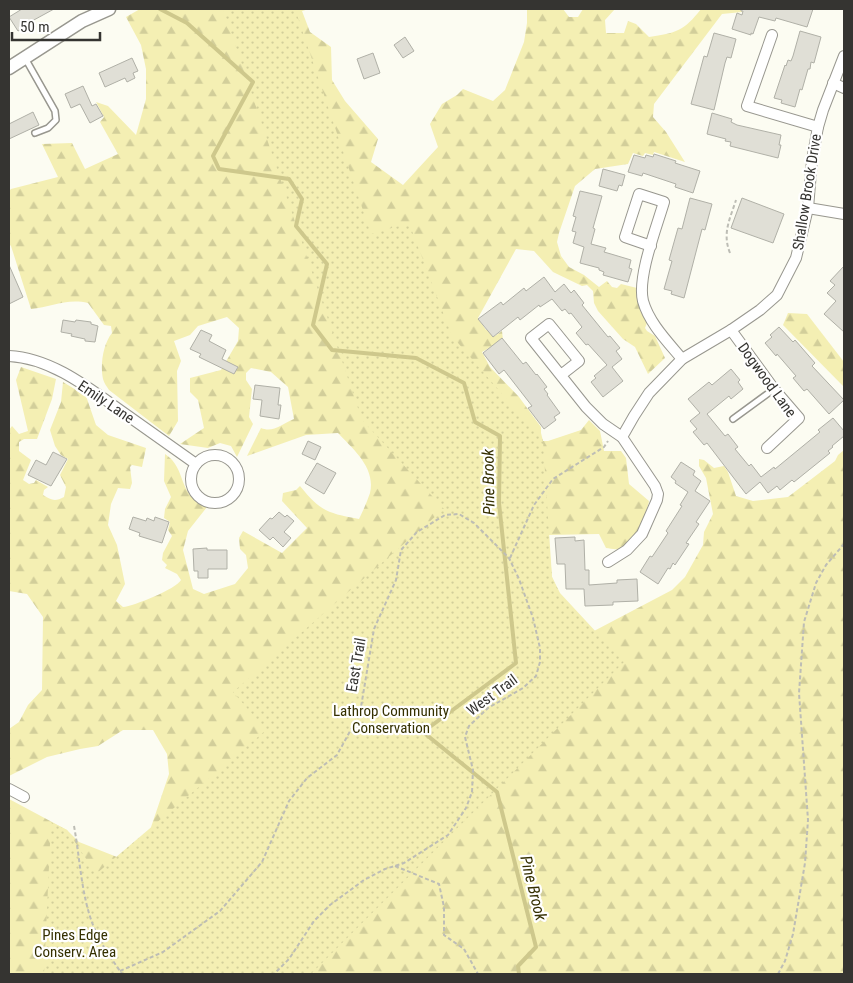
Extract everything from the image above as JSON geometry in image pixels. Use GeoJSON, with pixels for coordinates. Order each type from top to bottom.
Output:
{"type":"FeatureCollection","features":[{"type":"Feature","properties":{"kind":"street"},"geometry":{"type":"LineString","coordinates":[[9,68],[82,21],[108,9]]}},
{"type":"Feature","properties":{"kind":"street"},"geometry":{"type":"LineString","coordinates":[[772,35],[746,106],[818,126]]}},
{"type":"Feature","properties":{"kind":"street","name":"Shallow Brook Drive"},"geometry":{"type":"LineString","coordinates":[[622,437],[649,393],[682,359],[731,330],[760,310],[777,295],[796,258],[808,208],[812,160],[818,126],[832,82],[844,56]]}},
{"type":"Feature","properties":{"kind":"street"},"geometry":{"type":"LineString","coordinates":[[832,82],[844,88]]}},
{"type":"Feature","properties":{"kind":"street"},"geometry":{"type":"LineString","coordinates":[[651,246],[625,238],[639,194],[664,202],[644,276],[643,299],[655,324],[682,359]]}},
{"type":"Feature","properties":{"kind":"street"},"geometry":{"type":"LineString","coordinates":[[808,208],[844,214]]}},
{"type":"Feature","properties":{"kind":"street"},"geometry":{"type":"LineString","coordinates":[[562,375],[579,361],[549,324],[531,338],[562,375],[586,408],[603,424],[622,437],[655,486],[658,494],[642,534],[627,550],[608,562]]}},
{"type":"Feature","properties":{"kind":"street","name":"Dogwood Lane"},"geometry":{"type":"LineString","coordinates":[[731,330],[774,389],[799,418],[767,448]]}},
{"type":"Feature","properties":{"kind":"street","name":"Emily Lane"},"geometry":{"type":"LineString","coordinates":[[9,356],[33,360],[67,376],[101,397],[196,464]]}},
{"type":"Feature","properties":{"kind":"street"},"geometry":{"type":"LineString","coordinates":[[215,455],[230,460],[237,468],[239,478],[239,484],[234,494],[221,503],[210,503],[200,498],[193,489],[191,479],[196,464],[204,457],[215,455]]}},
{"type":"Feature","properties":{"kind":"street"},"geometry":{"type":"LineString","coordinates":[[9,789],[24,797]]}},
{"type":"Feature","properties":{"kind":"lane"},"geometry":{"type":"LineString","coordinates":[[25,58],[54,111],[56,120],[48,128],[35,133]]}},
{"type":"Feature","properties":{"kind":"lane"},"geometry":{"type":"LineString","coordinates":[[733,420],[774,389]]}},
{"type":"Feature","properties":{"kind":"path"},"geometry":{"type":"LineString","coordinates":[[730,253],[727,246],[726,233],[736,200]]}},
{"type":"Feature","properties":{"kind":"path"},"geometry":{"type":"LineString","coordinates":[[509,558],[534,505],[553,480],[604,447],[610,440]]}},
{"type":"Feature","properties":{"kind":"path","name":"East Trail"},"geometry":{"type":"LineString","coordinates":[[121,973],[163,952],[220,911],[262,862],[289,801],[307,778],[337,755],[343,747],[360,713],[374,629],[396,580],[402,550],[417,532],[445,515],[459,514],[474,524],[509,558]]}},
{"type":"Feature","properties":{"kind":"path"},"geometry":{"type":"LineString","coordinates":[[778,974],[786,961],[793,934],[805,863],[808,828],[799,693],[804,622],[816,583],[826,565],[844,544]]}},
{"type":"Feature","properties":{"kind":"path","name":"West Trail"},"geometry":{"type":"LineString","coordinates":[[274,974],[289,959],[314,921],[330,905],[364,880],[385,869],[404,863],[448,835],[466,808],[472,792],[473,782],[473,770],[466,738],[469,726],[488,708],[524,688],[536,676],[540,662],[540,648],[533,618],[509,558]]}},
{"type":"Feature","properties":{"kind":"path"},"geometry":{"type":"LineString","coordinates":[[74,826],[86,903],[93,925],[104,948],[121,973]]}},
{"type":"Feature","properties":{"kind":"path"},"geometry":{"type":"LineString","coordinates":[[395,866],[439,884],[444,907],[444,935],[464,949],[478,974]]}},
{"type":"Feature","properties":{"kind":"green space","name":"Pines Edge Conserv. Area"},"geometry":{"type":"Polygon","coordinates":[[[140,9],[309,9],[302,11],[310,32],[331,47],[332,80],[345,101],[378,139],[371,162],[403,185],[438,147],[430,124],[442,104],[463,89],[493,101],[505,90],[524,42],[527,9],[563,9],[569,17],[578,17],[583,9],[615,9],[605,20],[606,33],[624,33],[628,21],[636,24],[649,37],[679,30],[690,22],[701,9],[742,9],[742,12],[722,14],[654,104],[653,117],[666,132],[685,162],[654,152],[653,155],[645,153],[643,156],[633,153],[628,164],[595,169],[575,186],[557,242],[561,256],[569,267],[584,275],[599,287],[607,281],[612,287],[617,288],[621,284],[637,288],[648,320],[645,328],[655,336],[665,358],[648,374],[635,347],[623,339],[598,311],[594,303],[593,291],[587,285],[582,286],[553,272],[534,251],[516,249],[478,318],[486,330],[489,329],[495,336],[502,331],[503,340],[482,352],[490,367],[519,397],[541,427],[543,441],[581,430],[589,420],[600,431],[604,451],[621,451],[626,458],[629,484],[649,501],[639,530],[630,543],[624,547],[618,549],[606,548],[599,534],[548,535],[552,577],[559,593],[594,631],[672,590],[685,577],[703,545],[704,532],[713,514],[706,478],[699,466],[699,459],[704,460],[714,468],[724,466],[736,496],[753,501],[788,497],[835,461],[844,450],[844,974],[9,974],[9,799],[67,830],[79,842],[117,857],[148,836],[169,774],[167,754],[153,730],[123,730],[98,746],[47,757],[9,776],[9,729],[19,722],[28,705],[42,690],[43,617],[27,594],[9,591],[9,430],[12,426],[19,434],[28,431],[16,380],[21,367],[56,379],[52,399],[37,439],[24,439],[19,442],[19,451],[31,460],[23,480],[29,484],[34,483],[36,480],[48,487],[44,490],[43,495],[53,500],[61,499],[64,497],[66,487],[60,475],[68,459],[61,455],[55,446],[50,430],[61,402],[63,382],[86,396],[96,425],[108,435],[146,448],[142,467],[132,465],[130,467],[132,483],[130,489],[118,488],[111,504],[108,525],[117,545],[125,584],[116,601],[123,607],[136,604],[154,596],[178,584],[181,580],[177,574],[165,568],[167,565],[162,560],[163,553],[172,536],[168,530],[170,522],[164,518],[165,509],[171,497],[164,481],[165,454],[177,467],[191,496],[197,502],[207,507],[188,531],[183,550],[193,589],[204,594],[235,584],[248,568],[246,555],[240,549],[239,538],[243,531],[282,553],[307,528],[282,501],[283,493],[296,490],[300,486],[314,501],[326,510],[359,519],[370,493],[370,475],[366,467],[356,452],[338,433],[306,435],[247,456],[261,428],[274,429],[294,419],[288,387],[271,372],[251,368],[246,373],[246,380],[252,389],[249,417],[253,424],[237,457],[231,446],[220,443],[208,448],[180,444],[204,428],[198,400],[190,392],[190,378],[221,370],[238,341],[239,328],[227,317],[198,326],[190,335],[174,341],[181,361],[177,371],[178,421],[169,436],[109,390],[103,379],[102,361],[106,343],[112,333],[111,326],[104,325],[88,303],[66,302],[31,309],[9,244],[9,191],[58,177],[42,144],[72,143],[85,169],[118,154],[100,122],[104,117],[96,102],[108,106],[136,135],[146,99],[146,69],[141,45],[126,17],[140,9]]]}},
{"type":"Feature","properties":{"kind":"green space","name":"Lathrop Community Conservation"},"geometry":{"type":"Polygon","coordinates":[[[223,9],[295,9],[371,234],[409,223],[452,336],[543,441],[552,577],[560,593],[624,662],[311,974],[44,974],[51,822],[67,830],[96,874],[266,730],[233,692],[444,509],[362,420],[223,9]]]}},
{"type":"Feature","properties":{"kind":"green space"},"geometry":{"type":"Polygon","coordinates":[[[788,313],[807,314],[844,362],[844,387],[783,325],[788,313]]]}},
{"type":"Feature","properties":{"kind":"building"},"geometry":{"type":"Polygon","coordinates":[[[22,9],[54,9],[18,31],[9,17],[22,9]]]}},
{"type":"Feature","properties":{"kind":"building"},"geometry":{"type":"Polygon","coordinates":[[[741,9],[813,9],[807,27],[776,18],[775,21],[759,17],[751,35],[732,29],[737,13],[742,15],[743,11],[741,9]]]}},
{"type":"Feature","properties":{"kind":"building"},"geometry":{"type":"Polygon","coordinates":[[[800,31],[821,37],[814,63],[811,62],[795,107],[781,103],[782,100],[774,98],[785,65],[788,60],[791,61],[793,56],[800,31]]]}},
{"type":"Feature","properties":{"kind":"building"},"geometry":{"type":"Polygon","coordinates":[[[714,33],[736,39],[731,58],[727,57],[725,63],[714,110],[691,104],[704,56],[707,57],[714,33]]]}},
{"type":"Feature","properties":{"kind":"building"},"geometry":{"type":"Polygon","coordinates":[[[405,37],[414,51],[403,58],[394,45],[405,37]]]}},
{"type":"Feature","properties":{"kind":"building"},"geometry":{"type":"Polygon","coordinates":[[[373,53],[380,73],[364,79],[357,59],[373,53]]]}},
{"type":"Feature","properties":{"kind":"building"},"geometry":{"type":"Polygon","coordinates":[[[132,58],[138,71],[133,73],[135,78],[127,82],[125,78],[105,87],[99,73],[132,58]]]}},
{"type":"Feature","properties":{"kind":"building"},"geometry":{"type":"Polygon","coordinates":[[[83,86],[92,106],[96,104],[103,116],[90,123],[80,104],[71,108],[65,94],[83,86]]]}},
{"type":"Feature","properties":{"kind":"building"},"geometry":{"type":"Polygon","coordinates":[[[33,112],[39,125],[9,139],[9,124],[33,112]]]}},
{"type":"Feature","properties":{"kind":"building"},"geometry":{"type":"Polygon","coordinates":[[[712,113],[732,119],[731,122],[737,125],[781,135],[778,158],[730,146],[731,142],[725,141],[726,139],[707,134],[712,113]]]}},
{"type":"Feature","properties":{"kind":"building"},"geometry":{"type":"Polygon","coordinates":[[[654,154],[700,171],[693,193],[675,187],[676,184],[643,173],[642,176],[628,172],[634,155],[645,158],[646,155],[653,157],[654,154]]]}},
{"type":"Feature","properties":{"kind":"building"},"geometry":{"type":"Polygon","coordinates":[[[603,169],[625,175],[622,186],[619,185],[617,191],[599,186],[603,169]]]}},
{"type":"Feature","properties":{"kind":"building"},"geometry":{"type":"Polygon","coordinates":[[[580,191],[602,196],[593,228],[595,229],[591,244],[606,248],[604,252],[631,260],[629,268],[632,269],[628,282],[603,275],[604,272],[599,270],[599,268],[580,263],[584,247],[573,243],[576,232],[572,231],[576,217],[573,216],[580,191]]]}},
{"type":"Feature","properties":{"kind":"building"},"geometry":{"type":"Polygon","coordinates":[[[690,198],[712,204],[705,230],[702,229],[684,298],[671,294],[672,291],[664,289],[672,261],[669,260],[678,228],[682,229],[690,198]]]}},
{"type":"Feature","properties":{"kind":"building"},"geometry":{"type":"Polygon","coordinates":[[[742,198],[784,214],[773,243],[731,228],[742,198]]]}},
{"type":"Feature","properties":{"kind":"building"},"geometry":{"type":"Polygon","coordinates":[[[9,265],[23,297],[9,304],[9,265]]]}},
{"type":"Feature","properties":{"kind":"building"},"geometry":{"type":"Polygon","coordinates":[[[844,266],[844,332],[824,314],[836,301],[827,293],[835,285],[830,281],[844,266]]]}},
{"type":"Feature","properties":{"kind":"building"},"geometry":{"type":"Polygon","coordinates":[[[544,277],[555,292],[564,284],[571,293],[574,290],[584,303],[582,305],[608,337],[610,336],[620,348],[616,351],[622,359],[612,367],[623,381],[603,397],[591,382],[596,378],[594,376],[607,365],[576,333],[582,327],[571,313],[569,314],[565,309],[562,311],[552,299],[540,307],[539,305],[520,320],[518,317],[493,337],[478,319],[501,302],[503,305],[524,288],[526,291],[544,277]]]}},
{"type":"Feature","properties":{"kind":"building"},"geometry":{"type":"Polygon","coordinates":[[[63,320],[91,322],[91,324],[98,326],[95,342],[85,341],[85,339],[71,336],[72,334],[61,332],[63,320]]]}},
{"type":"Feature","properties":{"kind":"building"},"geometry":{"type":"Polygon","coordinates":[[[779,327],[793,342],[795,340],[815,363],[812,366],[844,400],[829,414],[807,389],[804,391],[793,378],[796,376],[765,343],[772,337],[770,335],[779,327]]]}},
{"type":"Feature","properties":{"kind":"building"},"geometry":{"type":"Polygon","coordinates":[[[201,330],[212,335],[209,341],[226,350],[222,359],[238,367],[234,374],[199,357],[201,354],[190,349],[201,330]]]}},
{"type":"Feature","properties":{"kind":"building"},"geometry":{"type":"Polygon","coordinates":[[[502,338],[523,364],[526,362],[537,374],[547,387],[544,389],[547,395],[560,413],[554,417],[556,420],[544,429],[528,408],[532,406],[504,370],[499,374],[483,353],[502,338]]]}},
{"type":"Feature","properties":{"kind":"building"},"geometry":{"type":"Polygon","coordinates":[[[731,369],[740,380],[738,382],[743,389],[731,399],[729,396],[707,414],[725,436],[728,434],[738,447],[735,449],[749,466],[751,464],[761,477],[774,467],[775,469],[820,432],[818,430],[833,418],[844,431],[844,436],[832,446],[828,451],[830,453],[794,482],[792,480],[780,490],[777,486],[768,493],[760,482],[746,494],[707,443],[704,445],[693,432],[697,429],[690,421],[700,413],[688,399],[709,382],[712,385],[731,369]]]}},
{"type":"Feature","properties":{"kind":"building"},"geometry":{"type":"Polygon","coordinates":[[[255,385],[280,388],[278,405],[281,405],[279,419],[260,416],[262,400],[253,399],[255,385]]]}},
{"type":"Feature","properties":{"kind":"building"},"geometry":{"type":"Polygon","coordinates":[[[308,441],[321,447],[315,460],[302,454],[308,441]]]}},
{"type":"Feature","properties":{"kind":"building"},"geometry":{"type":"Polygon","coordinates":[[[53,452],[67,459],[51,486],[28,475],[36,460],[46,465],[53,452]]]}},
{"type":"Feature","properties":{"kind":"building"},"geometry":{"type":"Polygon","coordinates":[[[681,462],[695,471],[693,475],[701,481],[695,491],[710,501],[696,522],[699,524],[686,543],[689,544],[675,565],[673,563],[670,569],[668,568],[658,584],[640,572],[668,533],[666,531],[682,506],[680,505],[688,492],[675,483],[676,481],[671,477],[681,462]]]}},
{"type":"Feature","properties":{"kind":"building"},"geometry":{"type":"Polygon","coordinates":[[[317,463],[336,473],[324,494],[305,483],[317,463]]]}},
{"type":"Feature","properties":{"kind":"building"},"geometry":{"type":"Polygon","coordinates":[[[279,512],[285,517],[287,515],[294,521],[284,532],[291,538],[283,547],[273,537],[270,540],[259,530],[270,518],[272,519],[279,512]]]}},
{"type":"Feature","properties":{"kind":"building"},"geometry":{"type":"Polygon","coordinates":[[[133,517],[146,521],[147,518],[154,521],[155,517],[169,522],[162,543],[139,536],[140,533],[129,529],[133,517]]]}},
{"type":"Feature","properties":{"kind":"building"},"geometry":{"type":"Polygon","coordinates":[[[575,537],[575,541],[584,540],[585,570],[589,570],[589,585],[637,579],[638,601],[613,602],[613,605],[585,606],[584,589],[566,589],[565,564],[557,564],[555,538],[575,537]]]}},
{"type":"Feature","properties":{"kind":"building"},"geometry":{"type":"Polygon","coordinates":[[[207,548],[207,550],[227,550],[227,569],[208,569],[208,578],[198,578],[198,571],[194,571],[193,549],[207,548]]]}},
{"type":"Feature","properties":{"kind":"waterway","name":"Pine Brook"},"geometry":{"type":"LineString","coordinates":[[160,9],[187,23],[253,82],[213,156],[219,169],[289,179],[302,199],[296,226],[327,264],[313,325],[332,350],[416,358],[464,383],[475,422],[500,436],[499,503],[516,663],[423,732],[497,792],[536,947],[518,966],[519,974]]}}]}
